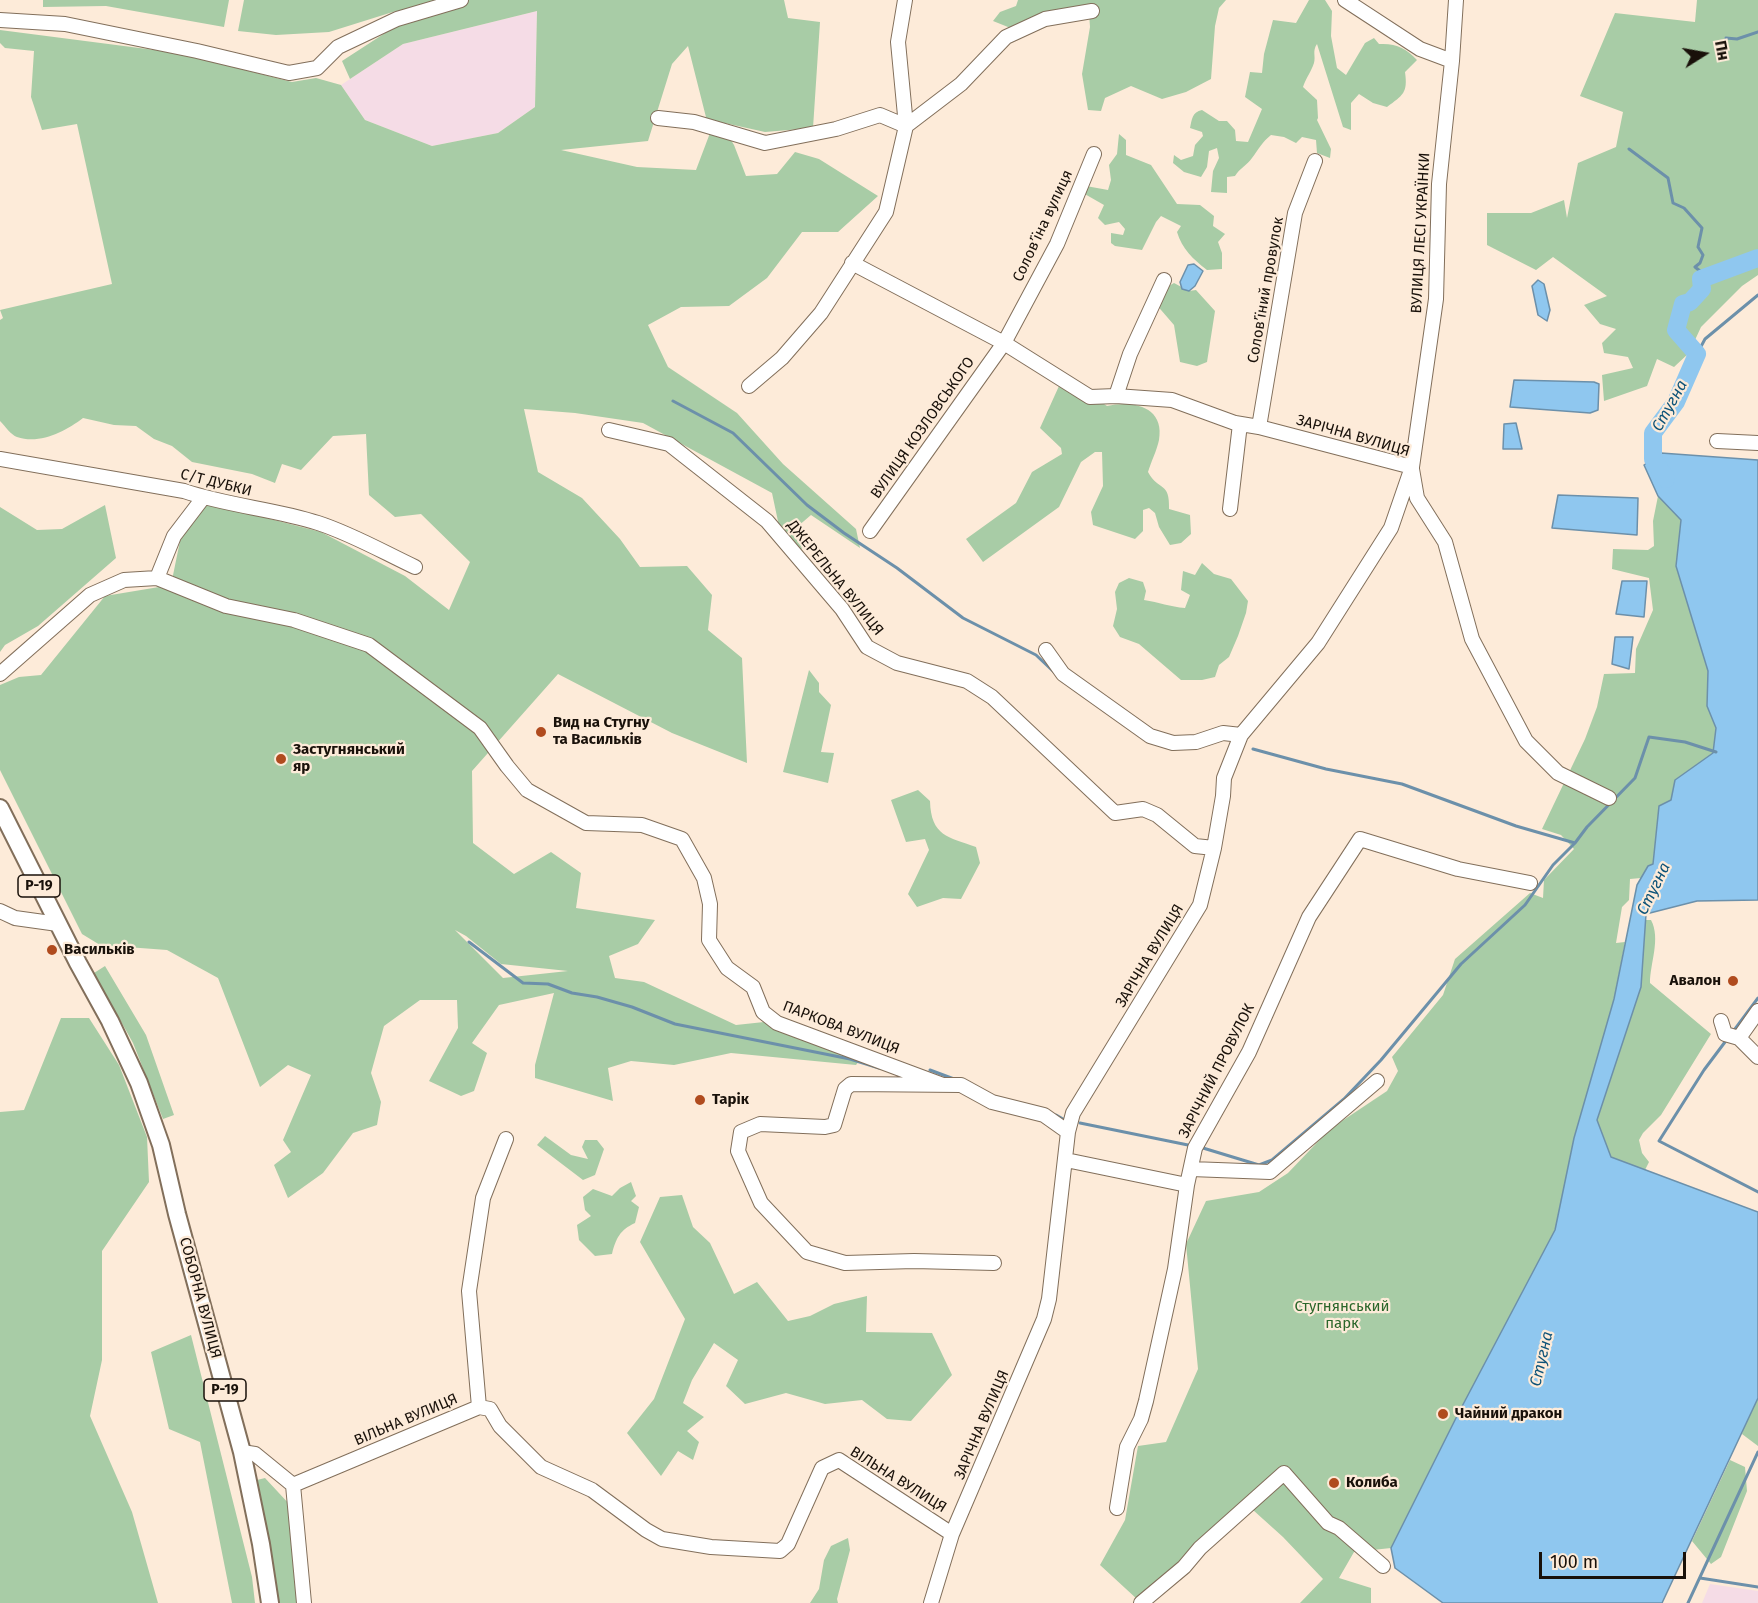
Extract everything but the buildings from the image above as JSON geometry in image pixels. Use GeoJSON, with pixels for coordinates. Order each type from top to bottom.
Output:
{"type":"FeatureCollection","features":[{"type":"Feature","properties":{"kind":"main road","name":"Р-19"},"geometry":{"type":"LineString","coordinates":[[0,808],[58,924]]}},
{"type":"Feature","properties":{"kind":"main road","name":"СОБОРНА ВУЛИЦЯ"},"geometry":{"type":"LineString","coordinates":[[58,924],[140,1083],[161,1145],[177,1214],[242,1452],[261,1544],[270,1603]]}},
{"type":"Feature","properties":{"kind":"street"},"geometry":{"type":"LineString","coordinates":[[0,20],[65,24],[197,51],[289,73],[317,68],[338,47],[397,19],[461,0]]}},
{"type":"Feature","properties":{"kind":"street"},"geometry":{"type":"LineString","coordinates":[[749,386],[782,358],[821,313],[886,212],[906,126],[898,42],[905,0]]}},
{"type":"Feature","properties":{"kind":"street"},"geometry":{"type":"LineString","coordinates":[[1345,0],[1420,49],[1452,62]]}},
{"type":"Feature","properties":{"kind":"street","name":"ВУЛИЦЯ ЛЕСІ УКРАЇНКИ"},"geometry":{"type":"LineString","coordinates":[[1412,468],[1436,299],[1439,184],[1456,0]]}},
{"type":"Feature","properties":{"kind":"street"},"geometry":{"type":"LineString","coordinates":[[906,126],[961,84],[1006,37],[1045,19],[1092,11]]}},
{"type":"Feature","properties":{"kind":"street"},"geometry":{"type":"LineString","coordinates":[[658,118],[694,122],[765,143],[836,129],[880,115],[906,126]]}},
{"type":"Feature","properties":{"kind":"street","name":"Соловʼїна вулиця"},"geometry":{"type":"LineString","coordinates":[[1004,343],[1057,244],[1094,154]]}},
{"type":"Feature","properties":{"kind":"street","name":"Соловʼїний провулок"},"geometry":{"type":"LineString","coordinates":[[1258,427],[1296,213],[1315,161]]}},
{"type":"Feature","properties":{"kind":"street"},"geometry":{"type":"LineString","coordinates":[[852,263],[1004,343],[1090,397],[1116,396],[1172,400],[1240,424],[1258,427]]}},
{"type":"Feature","properties":{"kind":"street"},"geometry":{"type":"LineString","coordinates":[[1116,396],[1130,354],[1164,280]]}},
{"type":"Feature","properties":{"kind":"street","name":"ВУЛИЦЯ КОЗЛОВСЬКОГО"},"geometry":{"type":"LineString","coordinates":[[870,531],[1004,343]]}},
{"type":"Feature","properties":{"kind":"street"},"geometry":{"type":"LineString","coordinates":[[1230,509],[1240,424]]}},
{"type":"Feature","properties":{"kind":"street","name":"ЗАРІЧНА ВУЛИЦЯ"},"geometry":{"type":"LineString","coordinates":[[931,1603],[952,1534],[1044,1319],[1068,1132],[1073,1113],[1200,905],[1214,848],[1224,778],[1241,735],[1317,643],[1391,528],[1412,468],[1258,427]]}},
{"type":"Feature","properties":{"kind":"street","name":"ДЖЕРЕЛЬНА ВУЛИЦЯ"},"geometry":{"type":"LineString","coordinates":[[609,430],[669,444],[767,520],[842,609],[867,647],[897,663],[967,681],[992,697],[1116,813],[1143,809],[1157,815],[1195,846],[1214,848]]}},
{"type":"Feature","properties":{"kind":"street"},"geometry":{"type":"LineString","coordinates":[[1717,441],[1758,443]]}},
{"type":"Feature","properties":{"kind":"street","name":"С/Т ДУБКИ"},"geometry":{"type":"LineString","coordinates":[[0,459],[184,491],[203,498],[319,524],[415,567]]}},
{"type":"Feature","properties":{"kind":"street"},"geometry":{"type":"LineString","coordinates":[[1412,468],[1417,498],[1445,542],[1472,639],[1526,741],[1558,773],[1609,798]]}},
{"type":"Feature","properties":{"kind":"street"},"geometry":{"type":"LineString","coordinates":[[0,674],[90,595],[124,580],[157,578],[174,536],[203,498]]}},
{"type":"Feature","properties":{"kind":"street","name":"ПАРКОВА ВУЛИЦЯ"},"geometry":{"type":"LineString","coordinates":[[157,578],[226,606],[303,623],[369,645],[480,728],[527,790],[586,823],[642,825],[682,839],[704,878],[710,904],[709,939],[727,968],[753,987],[763,1012],[777,1023],[944,1085]]}},
{"type":"Feature","properties":{"kind":"street"},"geometry":{"type":"LineString","coordinates":[[1046,650],[1063,674],[1150,736],[1173,742],[1196,742],[1222,733],[1241,735]]}},
{"type":"Feature","properties":{"kind":"street","name":"ЗАРІЧНИЙ ПРОВУЛОК"},"geometry":{"type":"LineString","coordinates":[[1117,1508],[1127,1448],[1141,1419],[1146,1401],[1175,1269],[1187,1185],[1196,1148],[1249,1052],[1309,916],[1360,840],[1458,869],[1530,883]]}},
{"type":"Feature","properties":{"kind":"street"},"geometry":{"type":"LineString","coordinates":[[0,911],[15,918],[58,924]]}},
{"type":"Feature","properties":{"kind":"street"},"geometry":{"type":"LineString","coordinates":[[1739,1038],[1758,1011]]}},
{"type":"Feature","properties":{"kind":"street"},"geometry":{"type":"LineString","coordinates":[[1721,1021],[1725,1034],[1739,1038],[1758,1057]]}},
{"type":"Feature","properties":{"kind":"street"},"geometry":{"type":"LineString","coordinates":[[1191,1169],[1270,1172],[1377,1081]]}},
{"type":"Feature","properties":{"kind":"street"},"geometry":{"type":"LineString","coordinates":[[994,1263],[914,1261],[845,1263],[807,1252],[761,1203],[738,1151],[741,1132],[760,1124],[825,1127],[834,1125],[845,1089],[850,1083],[961,1086],[992,1102],[1044,1115],[1068,1132]]}},
{"type":"Feature","properties":{"kind":"street"},"geometry":{"type":"LineString","coordinates":[[479,1407],[469,1291],[483,1198],[506,1139]]}},
{"type":"Feature","properties":{"kind":"street"},"geometry":{"type":"LineString","coordinates":[[1066,1160],[1187,1185]]}},
{"type":"Feature","properties":{"kind":"street","name":"ВІЛЬНА ВУЛИЦЯ"},"geometry":{"type":"LineString","coordinates":[[293,1485],[479,1407],[490,1409],[500,1426],[541,1467],[592,1490],[646,1530],[662,1539],[711,1547],[780,1551],[788,1544],[822,1468],[839,1460],[952,1534]]}},
{"type":"Feature","properties":{"kind":"street"},"geometry":{"type":"LineString","coordinates":[[242,1452],[255,1454],[293,1485],[304,1603]]}},
{"type":"Feature","properties":{"kind":"street"},"geometry":{"type":"LineString","coordinates":[[1141,1603],[1184,1567],[1200,1548],[1284,1473],[1328,1522],[1340,1528],[1383,1566]]}},
{"type":"Feature","properties":{"kind":"shaded area"},"geometry":{"type":"Polygon","coordinates":[[[537,11],[535,107],[498,133],[432,146],[365,120],[341,85],[403,44],[537,11]]]}},
{"type":"Feature","properties":{"kind":"shaded area"},"geometry":{"type":"Polygon","coordinates":[[[1710,1584],[1758,1591],[1758,1603],[1702,1603],[1710,1584]]]}},
{"type":"Feature","properties":{"kind":"green space"},"geometry":{"type":"Polygon","coordinates":[[[43,0],[229,0],[224,27],[106,6],[43,7],[43,0]]]}},
{"type":"Feature","properties":{"kind":"green space"},"geometry":{"type":"Polygon","coordinates":[[[244,0],[784,0],[788,18],[820,22],[813,128],[765,132],[720,122],[734,145],[746,176],[777,174],[795,152],[819,159],[878,196],[838,232],[802,232],[767,278],[729,306],[681,307],[648,325],[668,367],[737,413],[783,464],[856,529],[860,548],[811,515],[797,527],[803,554],[779,526],[772,493],[643,423],[575,413],[524,409],[538,472],[582,498],[620,539],[640,567],[687,566],[712,595],[708,630],[742,658],[747,763],[672,733],[558,674],[472,771],[473,843],[514,874],[551,852],[581,873],[576,908],[655,920],[638,944],[609,956],[615,978],[644,982],[736,1025],[764,1022],[862,1057],[856,1065],[731,1053],[674,1065],[631,1061],[608,1068],[613,1101],[535,1078],[535,1065],[554,993],[499,1005],[472,1043],[487,1053],[474,1091],[461,1096],[429,1081],[458,1028],[457,1000],[420,1000],[384,1026],[371,1073],[381,1102],[377,1125],[353,1133],[323,1173],[288,1198],[274,1165],[291,1152],[283,1140],[311,1075],[288,1065],[260,1087],[218,978],[167,950],[100,945],[82,934],[0,770],[0,685],[19,677],[41,675],[105,596],[171,585],[180,541],[204,502],[321,532],[405,576],[449,610],[470,562],[421,514],[395,517],[369,495],[366,434],[333,436],[301,470],[282,464],[275,483],[252,474],[192,462],[172,446],[154,439],[136,426],[114,425],[83,418],[69,428],[44,438],[26,439],[15,436],[0,421],[0,320],[3,318],[0,310],[112,284],[77,124],[42,130],[31,97],[34,51],[5,48],[0,43],[0,30],[178,53],[292,82],[316,78],[341,85],[365,120],[432,146],[498,133],[535,107],[537,11],[403,44],[350,79],[342,61],[399,24],[396,11],[329,32],[276,35],[238,31],[244,0]],[[688,46],[672,64],[648,141],[561,150],[637,167],[696,170],[710,133],[688,46]],[[455,930],[503,978],[568,971],[501,964],[455,930]]]}},
{"type":"Feature","properties":{"kind":"green space"},"geometry":{"type":"Polygon","coordinates":[[[1018,0],[1226,0],[1219,8],[1215,26],[1211,79],[1186,92],[1162,99],[1131,86],[1105,98],[1101,111],[1088,110],[1082,74],[1090,27],[1089,13],[1013,29],[993,21],[1000,12],[1016,6],[1018,0]]]}},
{"type":"Feature","properties":{"kind":"green space"},"geometry":{"type":"Polygon","coordinates":[[[1309,0],[1325,0],[1332,11],[1331,36],[1337,68],[1346,75],[1365,43],[1374,38],[1379,44],[1396,45],[1413,56],[1417,60],[1405,72],[1406,85],[1403,93],[1387,107],[1373,103],[1359,94],[1351,103],[1351,130],[1343,127],[1317,44],[1314,63],[1303,87],[1317,100],[1317,120],[1331,149],[1330,158],[1317,153],[1316,140],[1302,137],[1296,143],[1284,137],[1271,135],[1235,176],[1227,177],[1227,193],[1211,192],[1213,171],[1219,158],[1217,148],[1209,151],[1207,167],[1201,177],[1184,172],[1173,163],[1174,155],[1181,160],[1193,156],[1195,145],[1203,136],[1202,132],[1190,128],[1193,116],[1202,110],[1219,121],[1227,121],[1235,130],[1236,141],[1248,142],[1262,109],[1245,97],[1250,72],[1262,73],[1264,54],[1273,20],[1296,23],[1309,0]]]}},
{"type":"Feature","properties":{"kind":"green space"},"geometry":{"type":"Polygon","coordinates":[[[1697,0],[1758,0],[1758,275],[1742,286],[1701,327],[1689,353],[1674,367],[1657,359],[1647,386],[1604,401],[1602,375],[1633,368],[1628,357],[1604,353],[1602,343],[1616,329],[1600,324],[1584,305],[1607,296],[1553,257],[1536,270],[1487,245],[1487,213],[1531,213],[1564,200],[1567,218],[1578,163],[1616,147],[1623,112],[1580,96],[1615,13],[1695,22],[1697,0]]]}},
{"type":"Feature","properties":{"kind":"green space"},"geometry":{"type":"Polygon","coordinates":[[[1119,134],[1126,140],[1126,155],[1151,165],[1177,204],[1200,205],[1214,216],[1213,226],[1225,234],[1218,242],[1222,253],[1222,269],[1207,270],[1197,262],[1179,238],[1177,232],[1181,226],[1161,216],[1142,250],[1115,246],[1111,243],[1111,233],[1123,235],[1125,229],[1119,222],[1105,225],[1098,218],[1104,205],[1083,193],[1086,186],[1108,190],[1111,180],[1109,165],[1117,154],[1119,134]]]}},
{"type":"Feature","properties":{"kind":"green space"},"geometry":{"type":"Polygon","coordinates":[[[1174,283],[1189,291],[1196,290],[1215,311],[1207,362],[1197,366],[1180,362],[1174,325],[1155,303],[1167,287],[1174,283]]]}},
{"type":"Feature","properties":{"kind":"green space"},"geometry":{"type":"Polygon","coordinates":[[[1059,386],[1089,402],[1101,402],[1107,406],[1136,405],[1152,413],[1160,429],[1157,448],[1148,472],[1166,490],[1169,509],[1190,515],[1191,534],[1181,543],[1170,545],[1159,527],[1155,513],[1149,508],[1143,510],[1143,531],[1135,539],[1093,525],[1091,512],[1103,486],[1102,452],[1095,452],[1081,462],[1059,507],[983,562],[966,539],[1016,503],[1032,472],[1062,454],[1061,448],[1040,428],[1059,386]]]}},
{"type":"Feature","properties":{"kind":"green space","name":"Стугнянський парк"},"geometry":{"type":"Polygon","coordinates":[[[1658,496],[1681,520],[1676,566],[1708,671],[1707,706],[1716,728],[1713,753],[1675,780],[1671,800],[1659,806],[1653,864],[1648,866],[1641,878],[1630,879],[1629,900],[1622,907],[1616,943],[1625,942],[1614,999],[1574,1138],[1555,1230],[1458,1414],[1391,1548],[1354,1552],[1339,1578],[1371,1588],[1371,1603],[1300,1603],[1323,1579],[1283,1537],[1243,1501],[1138,1600],[1100,1565],[1125,1520],[1138,1446],[1166,1442],[1198,1369],[1186,1244],[1206,1201],[1259,1192],[1288,1173],[1330,1129],[1387,1091],[1398,1071],[1392,1057],[1443,995],[1455,959],[1530,893],[1543,898],[1544,880],[1574,849],[1561,835],[1542,829],[1585,739],[1597,707],[1604,674],[1635,673],[1636,649],[1653,610],[1649,578],[1612,569],[1613,549],[1648,550],[1654,546],[1653,521],[1658,496]]]}},
{"type":"Feature","properties":{"kind":"green space"},"geometry":{"type":"Polygon","coordinates":[[[105,505],[116,558],[38,626],[5,645],[0,652],[0,507],[37,530],[62,529],[105,505]]]}},
{"type":"Feature","properties":{"kind":"green space"},"geometry":{"type":"Polygon","coordinates":[[[1202,563],[1214,574],[1231,579],[1248,601],[1246,613],[1229,657],[1219,665],[1215,677],[1202,680],[1181,680],[1139,644],[1120,637],[1113,626],[1117,609],[1115,592],[1119,583],[1129,578],[1143,582],[1146,591],[1144,600],[1185,608],[1190,595],[1181,590],[1183,571],[1195,575],[1202,563]]]}},
{"type":"Feature","properties":{"kind":"green space"},"geometry":{"type":"Polygon","coordinates":[[[809,670],[819,683],[819,692],[831,705],[821,752],[834,753],[828,783],[783,772],[809,670]]]}},
{"type":"Feature","properties":{"kind":"green space"},"geometry":{"type":"Polygon","coordinates":[[[918,790],[930,801],[934,822],[943,833],[976,847],[980,863],[961,899],[943,898],[917,907],[908,894],[929,850],[925,839],[906,842],[891,800],[918,790]]]}},
{"type":"Feature","properties":{"kind":"green space"},"geometry":{"type":"Polygon","coordinates":[[[1646,920],[1651,920],[1655,935],[1650,983],[1711,1034],[1661,1115],[1639,1140],[1642,1153],[1649,1162],[1645,1170],[1611,1157],[1597,1120],[1641,929],[1646,920]]]}},
{"type":"Feature","properties":{"kind":"green space"},"geometry":{"type":"Polygon","coordinates":[[[105,966],[146,1035],[174,1115],[163,1119],[133,1043],[94,973],[105,966]]]}},
{"type":"Feature","properties":{"kind":"green space"},"geometry":{"type":"Polygon","coordinates":[[[61,1018],[89,1018],[119,1065],[147,1137],[149,1182],[102,1251],[102,1360],[90,1416],[132,1512],[158,1603],[0,1603],[0,1112],[24,1110],[61,1018]]]}},
{"type":"Feature","properties":{"kind":"green space"},"geometry":{"type":"Polygon","coordinates":[[[545,1136],[571,1155],[588,1159],[582,1147],[585,1140],[597,1140],[604,1149],[595,1175],[583,1180],[537,1145],[545,1136]]]}},
{"type":"Feature","properties":{"kind":"green space"},"geometry":{"type":"Polygon","coordinates":[[[631,1182],[636,1196],[631,1201],[639,1207],[635,1223],[619,1235],[612,1254],[595,1256],[579,1240],[577,1225],[591,1216],[585,1210],[583,1197],[593,1189],[612,1196],[631,1182]]]}},
{"type":"Feature","properties":{"kind":"green space"},"geometry":{"type":"Polygon","coordinates":[[[682,1195],[693,1227],[710,1243],[734,1294],[757,1282],[788,1321],[810,1316],[834,1304],[867,1296],[866,1332],[932,1333],[952,1375],[911,1421],[887,1419],[862,1400],[825,1404],[786,1393],[745,1404],[726,1386],[738,1360],[714,1343],[692,1380],[683,1403],[704,1417],[687,1431],[699,1442],[693,1460],[678,1451],[661,1476],[627,1433],[654,1399],[685,1319],[640,1242],[660,1197],[682,1195]]]}},
{"type":"Feature","properties":{"kind":"green space"},"geometry":{"type":"Polygon","coordinates":[[[191,1335],[252,1577],[255,1603],[232,1603],[200,1442],[169,1429],[151,1352],[191,1335]]]}},
{"type":"Feature","properties":{"kind":"green space"},"geometry":{"type":"Polygon","coordinates":[[[1758,1370],[1758,1446],[1742,1434],[1758,1370]]]}},
{"type":"Feature","properties":{"kind":"green space"},"geometry":{"type":"Polygon","coordinates":[[[1730,1460],[1745,1467],[1747,1491],[1721,1557],[1711,1564],[1692,1541],[1730,1460]]]}},
{"type":"Feature","properties":{"kind":"green space"},"geometry":{"type":"Polygon","coordinates":[[[265,1478],[291,1506],[298,1603],[277,1603],[257,1480],[265,1478]]]}},
{"type":"Feature","properties":{"kind":"green space"},"geometry":{"type":"Polygon","coordinates":[[[848,1538],[850,1550],[837,1599],[838,1603],[810,1603],[819,1589],[824,1560],[831,1546],[848,1538]]]}},
{"type":"Feature","properties":{"kind":"water"},"geometry":{"type":"Polygon","coordinates":[[[1194,264],[1203,271],[1195,286],[1189,291],[1182,289],[1180,282],[1188,265],[1194,264]]]}},
{"type":"Feature","properties":{"kind":"water"},"geometry":{"type":"Polygon","coordinates":[[[1538,280],[1544,284],[1550,310],[1547,321],[1538,315],[1532,286],[1538,280]]]}},
{"type":"Feature","properties":{"kind":"water"},"geometry":{"type":"Polygon","coordinates":[[[1514,380],[1594,382],[1599,384],[1598,410],[1590,413],[1510,407],[1514,380]]]}},
{"type":"Feature","properties":{"kind":"water"},"geometry":{"type":"Polygon","coordinates":[[[1516,423],[1522,449],[1503,449],[1504,424],[1516,423]]]}},
{"type":"Feature","properties":{"kind":"water"},"geometry":{"type":"Polygon","coordinates":[[[1661,453],[1758,460],[1758,900],[1697,901],[1646,914],[1641,987],[1597,1120],[1611,1157],[1758,1212],[1758,1398],[1662,1603],[1443,1603],[1395,1568],[1391,1548],[1458,1414],[1555,1230],[1574,1138],[1614,999],[1637,885],[1648,866],[1653,864],[1659,806],[1671,800],[1675,780],[1713,753],[1716,728],[1707,706],[1708,671],[1676,566],[1681,520],[1658,496],[1644,465],[1661,453]]]}},
{"type":"Feature","properties":{"kind":"water"},"geometry":{"type":"Polygon","coordinates":[[[1558,495],[1638,498],[1637,535],[1552,528],[1558,495]]]}},
{"type":"Feature","properties":{"kind":"water"},"geometry":{"type":"Polygon","coordinates":[[[1622,581],[1647,581],[1644,617],[1616,614],[1622,581]]]}},
{"type":"Feature","properties":{"kind":"water"},"geometry":{"type":"Polygon","coordinates":[[[1615,637],[1633,637],[1629,669],[1612,664],[1615,637]]]}},
{"type":"Feature","properties":{"kind":"waterway"},"geometry":{"type":"LineString","coordinates":[[1726,38],[1737,39],[1758,32]]}},
{"type":"Feature","properties":{"kind":"waterway"},"geometry":{"type":"LineString","coordinates":[[1629,149],[1668,178],[1673,203],[1684,208],[1702,228],[1698,247],[1703,255],[1700,263],[1695,267],[1700,271],[1696,277],[1701,279]]}},
{"type":"Feature","properties":{"kind":"waterway","name":"Стугна"},"geometry":{"type":"LineString","coordinates":[[1666,479],[1653,459],[1653,433],[1676,402],[1697,354],[1676,330],[1683,304],[1690,302],[1702,289],[1701,279],[1758,258]]}},
{"type":"Feature","properties":{"kind":"waterway"},"geometry":{"type":"LineString","coordinates":[[1697,354],[1705,339],[1758,295]]}},
{"type":"Feature","properties":{"kind":"waterway"},"geometry":{"type":"LineString","coordinates":[[673,401],[733,433],[807,505],[844,533],[897,568],[963,618],[1036,655],[1055,673]]}},
{"type":"Feature","properties":{"kind":"waterway"},"geometry":{"type":"LineString","coordinates":[[1253,749],[1326,769],[1402,784],[1516,826],[1575,843],[1587,827],[1635,778],[1649,737],[1685,742],[1716,752]]}},
{"type":"Feature","properties":{"kind":"waterway"},"geometry":{"type":"LineString","coordinates":[[1203,1148],[1259,1165],[1272,1160],[1344,1099],[1381,1060],[1461,964],[1525,905],[1553,865],[1575,843]]}},
{"type":"Feature","properties":{"kind":"waterway"},"geometry":{"type":"LineString","coordinates":[[469,942],[523,983],[548,984],[572,993],[632,1007],[675,1024],[850,1059],[879,1068]]}},
{"type":"Feature","properties":{"kind":"waterway"},"geometry":{"type":"LineString","coordinates":[[1735,1029],[1758,998]]}},
{"type":"Feature","properties":{"kind":"waterway"},"geometry":{"type":"LineString","coordinates":[[1725,1042],[1704,1070],[1659,1141],[1758,1192]]}},
{"type":"Feature","properties":{"kind":"waterway"},"geometry":{"type":"LineString","coordinates":[[930,1070],[954,1079]]}},
{"type":"Feature","properties":{"kind":"waterway"},"geometry":{"type":"LineString","coordinates":[[1056,1115],[1063,1119]]}},
{"type":"Feature","properties":{"kind":"waterway"},"geometry":{"type":"LineString","coordinates":[[1080,1123],[1188,1145]]}},
{"type":"Feature","properties":{"kind":"waterway"},"geometry":{"type":"LineString","coordinates":[[1688,1603],[1758,1452]]}},
{"type":"Feature","properties":{"kind":"waterway"},"geometry":{"type":"LineString","coordinates":[[1700,1578],[1758,1587]]}},
{"type":"Feature","properties":{"kind":"place","name":"Вид на Стугну та Васильків"},"geometry":{"type":"Point","coordinates":[541,732]}},
{"type":"Feature","properties":{"kind":"place","name":"Застугнянський яр"},"geometry":{"type":"Point","coordinates":[281,759]}},
{"type":"Feature","properties":{"kind":"place","name":"Васильків"},"geometry":{"type":"Point","coordinates":[52,950]}},
{"type":"Feature","properties":{"kind":"place","name":"Авалон"},"geometry":{"type":"Point","coordinates":[1733,981]}},
{"type":"Feature","properties":{"kind":"place","name":"Тарік"},"geometry":{"type":"Point","coordinates":[700,1100]}},
{"type":"Feature","properties":{"kind":"place","name":"Чайний дракон"},"geometry":{"type":"Point","coordinates":[1443,1414]}},
{"type":"Feature","properties":{"kind":"place","name":"Колиба"},"geometry":{"type":"Point","coordinates":[1334,1483]}}]}
